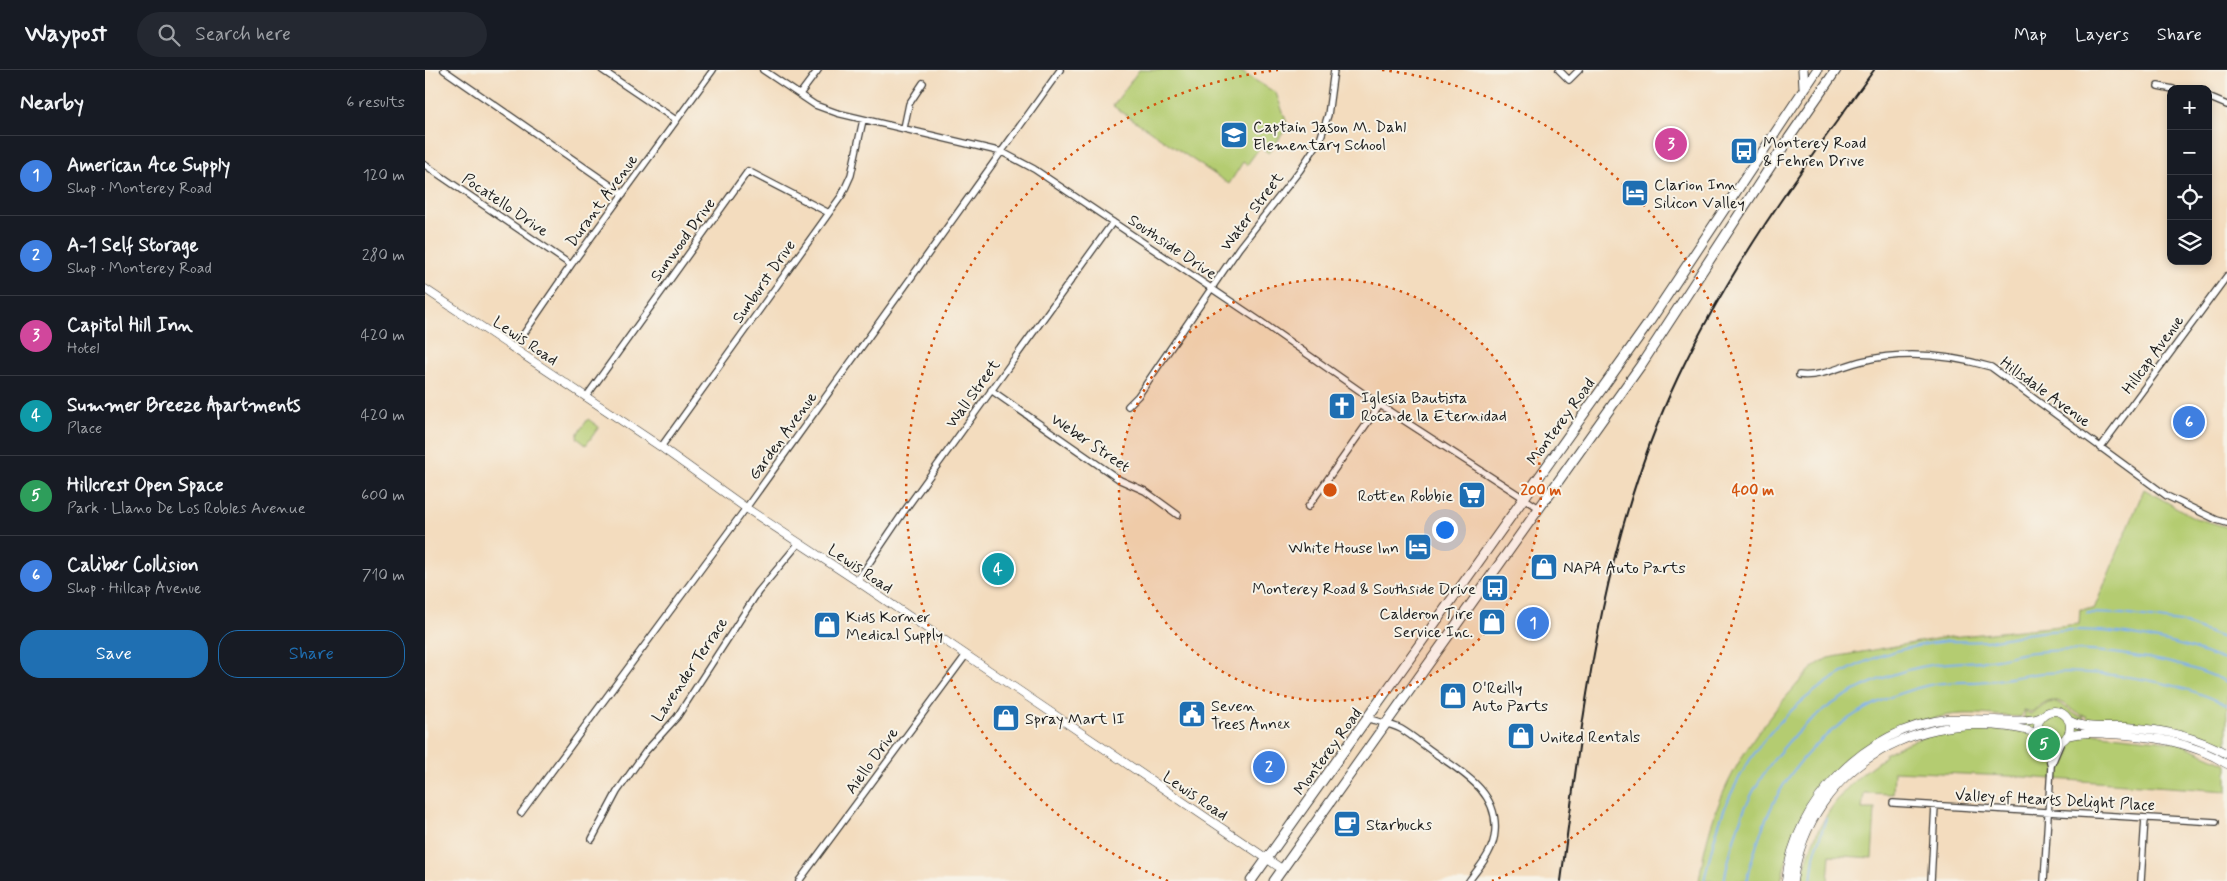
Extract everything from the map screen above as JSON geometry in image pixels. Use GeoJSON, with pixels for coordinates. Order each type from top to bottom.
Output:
{"type":"FeatureCollection","features":[{"type":"Feature","properties":{"kind":"main road"},"geometry":{"type":"LineString","coordinates":[[1803,70],[1804,87]]}},
{"type":"Feature","properties":{"kind":"main road","name":"Monterey Road"},"geometry":{"type":"LineString","coordinates":[[1251,881],[1369,719],[1665,299],[1817,70]]}},
{"type":"Feature","properties":{"kind":"main road","name":"Monterey Road"},"geometry":{"type":"LineString","coordinates":[[1274,881],[1641,365],[1834,71]]}},
{"type":"Feature","properties":{"kind":"main road"},"geometry":{"type":"LineString","coordinates":[[1665,299],[1678,307]]}},
{"type":"Feature","properties":{"kind":"street"},"geometry":{"type":"LineString","coordinates":[[444,70],[623,194]]}},
{"type":"Feature","properties":{"kind":"street"},"geometry":{"type":"LineString","coordinates":[[602,70],[676,120]]}},
{"type":"Feature","properties":{"kind":"street","name":"Durant Avenue"},"geometry":{"type":"LineString","coordinates":[[514,348],[571,265],[713,70]]}},
{"type":"Feature","properties":{"kind":"street","name":"Southside Drive"},"geometry":{"type":"LineString","coordinates":[[763,70],[815,105],[863,120],[1002,152],[1034,169],[1213,289],[1380,405],[1539,508]]}},
{"type":"Feature","properties":{"kind":"street"},"geometry":{"type":"LineString","coordinates":[[800,94],[818,70]]}},
{"type":"Feature","properties":{"kind":"street","name":"Garden Avenue"},"geometry":{"type":"LineString","coordinates":[[521,813],[746,508],[1060,70]]}},
{"type":"Feature","properties":{"kind":"street","name":"Water Street"},"geometry":{"type":"LineString","coordinates":[[1129,406],[1213,289],[1239,248],[1300,170],[1320,140],[1328,115],[1334,70]]}},
{"type":"Feature","properties":{"kind":"street"},"geometry":{"type":"LineString","coordinates":[[1559,70],[1569,80],[1579,70]]}},
{"type":"Feature","properties":{"kind":"street"},"geometry":{"type":"LineString","coordinates":[[904,128],[909,104],[923,82]]}},
{"type":"Feature","properties":{"kind":"street"},"geometry":{"type":"LineString","coordinates":[[2158,86],[2167,88]]}},
{"type":"Feature","properties":{"kind":"street"},"geometry":{"type":"LineString","coordinates":[[2212,99],[2227,105]]}},
{"type":"Feature","properties":{"kind":"street","name":"Sunburst Drive"},"geometry":{"type":"LineString","coordinates":[[661,447],[842,195],[851,175],[863,120]]}},
{"type":"Feature","properties":{"kind":"street","name":"Pocatello Drive"},"geometry":{"type":"LineString","coordinates":[[425,165],[571,265]]}},
{"type":"Feature","properties":{"kind":"street","name":"Sunwood Drive"},"geometry":{"type":"LineString","coordinates":[[586,397],[748,171],[829,213]]}},
{"type":"Feature","properties":{"kind":"street","name":"Wall Street"},"geometry":{"type":"LineString","coordinates":[[857,580],[991,390],[1113,222]]}},
{"type":"Feature","properties":{"kind":"street","name":"Hillcap Avenue"},"geometry":{"type":"LineString","coordinates":[[2100,448],[2227,276]]}},
{"type":"Feature","properties":{"kind":"street","name":"Lewis Road"},"geometry":{"type":"LineString","coordinates":[[425,289],[1282,869]]}},
{"type":"Feature","properties":{"kind":"street","name":"Hillsdale Avenue"},"geometry":{"type":"LineString","coordinates":[[1799,374],[1810,376],[1863,360],[1915,355],[1958,358],[1991,367],[2167,496],[2227,523]]}},
{"type":"Feature","properties":{"kind":"street","name":"Weber Street"},"geometry":{"type":"LineString","coordinates":[[991,390],[1120,480],[1145,491],[1178,515]]}},
{"type":"Feature","properties":{"kind":"street"},"geometry":{"type":"LineString","coordinates":[[1308,507],[1380,405]]}},
{"type":"Feature","properties":{"kind":"street","name":"Lavender Terrace"},"geometry":{"type":"LineString","coordinates":[[592,839],[617,792],[646,751],[682,710],[759,592],[799,543]]}},
{"type":"Feature","properties":{"kind":"street","name":"Aiello Drive"},"geometry":{"type":"LineString","coordinates":[[799,881],[966,655]]}},
{"type":"Feature","properties":{"kind":"street"},"geometry":{"type":"LineString","coordinates":[[1786,881],[1791,854],[1803,823],[1817,800],[1845,767],[1877,744],[1917,726],[1947,719],[1973,718],[2023,722],[2035,721],[2048,712],[2056,711],[2064,714],[2070,728],[2051,766],[2044,881]]}},
{"type":"Feature","properties":{"kind":"street"},"geometry":{"type":"LineString","coordinates":[[2041,717],[2038,724],[2051,766]]}},
{"type":"Feature","properties":{"kind":"street"},"geometry":{"type":"LineString","coordinates":[[1369,719],[1400,728],[1482,789],[1490,802],[1494,816],[1495,831],[1492,846],[1469,881]]}},
{"type":"Feature","properties":{"kind":"street"},"geometry":{"type":"LineString","coordinates":[[2068,720],[2084,726],[2155,729],[2192,737],[2227,754]]}},
{"type":"Feature","properties":{"kind":"street"},"geometry":{"type":"LineString","coordinates":[[1793,881],[1802,845],[1818,812],[1846,776],[1875,754],[1913,735],[1948,727],[1975,725],[2007,727],[2041,736],[2053,743],[2080,733],[2149,737],[2195,748],[2227,764]]}},
{"type":"Feature","properties":{"kind":"street","name":"Valley of Hearts Delight Place"},"geometry":{"type":"LineString","coordinates":[[1893,803],[2216,822]]}},
{"type":"Feature","properties":{"kind":"street"},"geometry":{"type":"LineString","coordinates":[[1931,881],[1935,805]]}},
{"type":"Feature","properties":{"kind":"street"},"geometry":{"type":"LineString","coordinates":[[2141,881],[2145,818]]}},
{"type":"Feature","properties":{"kind":"green space","name":"Captain Jason M. Dahl Elementary School"},"geometry":{"type":"Polygon","coordinates":[[[1139,70],[1238,70],[1276,93],[1288,126],[1269,153],[1260,147],[1247,165],[1243,162],[1229,184],[1113,106],[1139,70]]]}},
{"type":"Feature","properties":{"kind":"green space"},"geometry":{"type":"Polygon","coordinates":[[[588,419],[599,427],[586,445],[577,438],[578,433],[588,419]]]}},
{"type":"Feature","properties":{"kind":"green space"},"geometry":{"type":"Polygon","coordinates":[[[2144,489],[2195,518],[2227,527],[2227,749],[2211,741],[2177,730],[2142,724],[2088,721],[2087,716],[2077,713],[2062,702],[2057,701],[2046,703],[2031,712],[2025,710],[2021,717],[1973,714],[1944,716],[1911,725],[1882,737],[1857,753],[1835,772],[1817,794],[1802,820],[1790,849],[1781,881],[1699,881],[1710,828],[1728,782],[1753,740],[1769,718],[1810,670],[1828,658],[1941,638],[2079,624],[2080,609],[2094,609],[2144,489]]]}},
{"type":"Feature","properties":{"kind":"green space"},"geometry":{"type":"Polygon","coordinates":[[[2048,703],[2059,703],[2076,715],[2084,717],[2083,732],[2177,742],[2227,764],[2227,791],[2009,776],[1894,771],[1893,794],[1864,793],[1862,809],[1875,809],[1872,858],[1830,855],[1828,881],[1802,881],[1812,844],[1830,810],[1854,781],[1885,757],[1884,754],[1916,740],[1950,731],[1974,729],[2022,731],[2025,712],[2031,714],[2048,703]]]}},
{"type":"Feature","properties":{"kind":"waterway"},"geometry":{"type":"LineString","coordinates":[[2087,613],[2122,614],[2180,622],[2226,639]]}},
{"type":"Feature","properties":{"kind":"waterway"},"geometry":{"type":"LineString","coordinates":[[1704,881],[1724,810],[1748,763],[1765,739],[1805,698],[1854,667],[1880,656],[1938,642],[1986,641],[2042,632],[2072,630],[2140,636],[2207,653],[2227,661]]}},
{"type":"Feature","properties":{"kind":"waterway"},"geometry":{"type":"LineString","coordinates":[[1724,881],[1738,826],[1745,808],[1759,781],[1776,756],[1817,715],[1841,698],[1867,685],[1895,674],[1925,666],[2056,651],[2106,653],[2159,660],[2184,666],[2227,682]]}},
{"type":"Feature","properties":{"kind":"waterway"},"geometry":{"type":"LineString","coordinates":[[1747,881],[1751,862],[1768,814],[1800,762],[1821,740],[1844,722],[1869,706],[1898,694],[1936,684],[1989,681],[2042,673],[2064,672],[2112,675],[2161,683],[2207,696],[2227,705]]}},
{"type":"Feature","properties":{"kind":"waterway"},"geometry":{"type":"LineString","coordinates":[[1811,881],[1814,856],[1826,818]]}},
{"type":"Feature","properties":{"kind":"railway"},"geometry":{"type":"LineString","coordinates":[[1561,881],[1578,751],[1600,624],[1614,561],[1631,499],[1652,438],[1678,377],[1744,257],[1820,144],[1874,70]]}},
{"type":"Feature","properties":{"kind":"place","name":"Captain Jason M. Dahl Elementary School"},"geometry":{"type":"Point","coordinates":[1234,135]}},
{"type":"Feature","properties":{"kind":"place","name":"Capitol Hill Inn"},"geometry":{"type":"Point","coordinates":[1671,144]}},
{"type":"Feature","properties":{"kind":"place","name":"Monterey Road & Fehren Drive"},"geometry":{"type":"Point","coordinates":[1744,151]}},
{"type":"Feature","properties":{"kind":"place","name":"Clarion Inn Silicon Valley"},"geometry":{"type":"Point","coordinates":[1635,193]}},
{"type":"Feature","properties":{"kind":"place","name":"Iglesia Bautista Roca de la Eternidad"},"geometry":{"type":"Point","coordinates":[1342,406]}},
{"type":"Feature","properties":{"kind":"place","name":"Caliber Collision"},"geometry":{"type":"Point","coordinates":[2189,422]}},
{"type":"Feature","properties":{"kind":"place","name":"Rotten Robbie"},"geometry":{"type":"Point","coordinates":[1472,495]}},
{"type":"Feature","properties":{"kind":"place","name":"White House Inn"},"geometry":{"type":"Point","coordinates":[1418,547]}},
{"type":"Feature","properties":{"kind":"place","name":"NAPA Auto Parts"},"geometry":{"type":"Point","coordinates":[1544,567]}},
{"type":"Feature","properties":{"kind":"place","name":"Summer Breeze Apartments"},"geometry":{"type":"Point","coordinates":[998,569]}},
{"type":"Feature","properties":{"kind":"place","name":"Monterey Road & Southside Drive"},"geometry":{"type":"Point","coordinates":[1495,588]}},
{"type":"Feature","properties":{"kind":"place","name":"Calderon Tire Service Inc."},"geometry":{"type":"Point","coordinates":[1492,622]}},
{"type":"Feature","properties":{"kind":"place","name":"American Ace Supply"},"geometry":{"type":"Point","coordinates":[1533,623]}},
{"type":"Feature","properties":{"kind":"place","name":"Kids Korner Medical Supply"},"geometry":{"type":"Point","coordinates":[827,625]}},
{"type":"Feature","properties":{"kind":"place","name":"O'Reilly Auto Parts"},"geometry":{"type":"Point","coordinates":[1453,696]}},
{"type":"Feature","properties":{"kind":"place","name":"Seven Trees Annex"},"geometry":{"type":"Point","coordinates":[1192,714]}},
{"type":"Feature","properties":{"kind":"place","name":"Spray Mart II"},"geometry":{"type":"Point","coordinates":[1006,718]}},
{"type":"Feature","properties":{"kind":"place","name":"United Rentals"},"geometry":{"type":"Point","coordinates":[1521,736]}},
{"type":"Feature","properties":{"kind":"place","name":"Hillcrest Open Space"},"geometry":{"type":"Point","coordinates":[2044,744]}},
{"type":"Feature","properties":{"kind":"place","name":"A-1 Self Storage"},"geometry":{"type":"Point","coordinates":[1269,767]}},
{"type":"Feature","properties":{"kind":"place","name":"Starbucks"},"geometry":{"type":"Point","coordinates":[1347,824]}}]}
